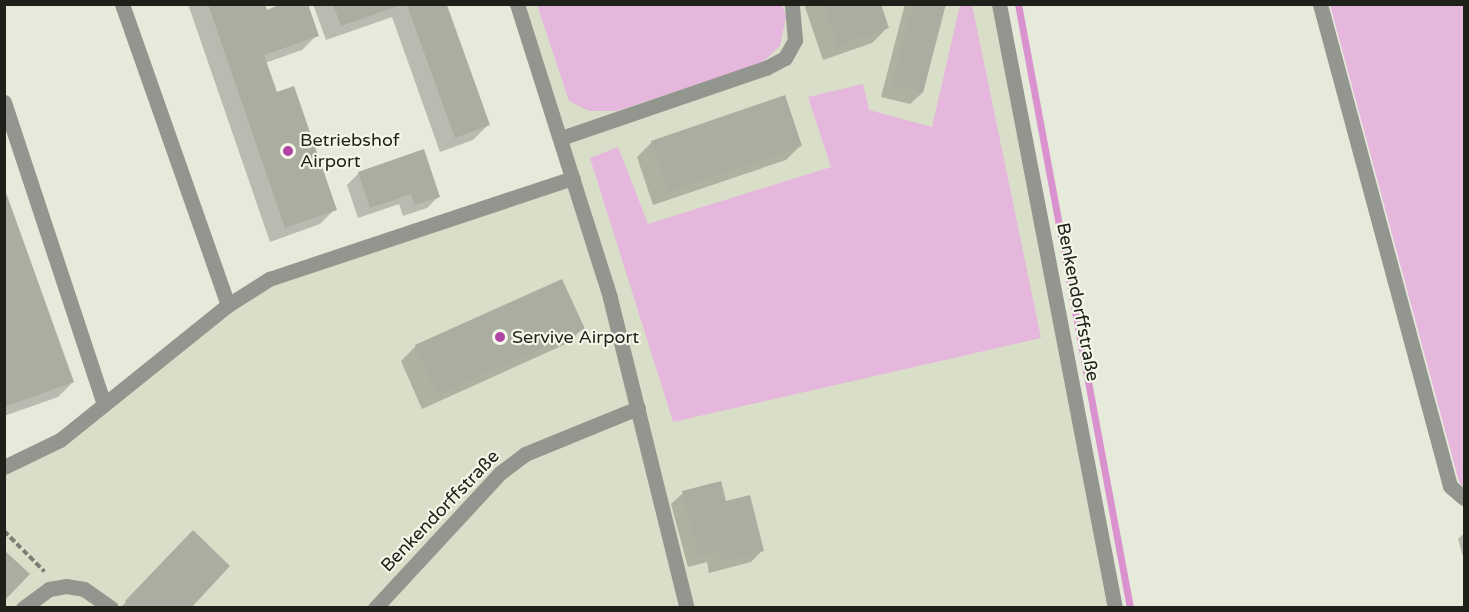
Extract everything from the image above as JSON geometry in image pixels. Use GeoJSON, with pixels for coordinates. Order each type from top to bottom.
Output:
{"type":"FeatureCollection","features":[{"type":"Feature","properties":{"kind":"street"},"geometry":{"type":"LineString","coordinates":[[122,4],[228,305]]}},
{"type":"Feature","properties":{"kind":"street"},"geometry":{"type":"LineString","coordinates":[[517,4],[573,178],[638,408],[687,608]]}},
{"type":"Feature","properties":{"kind":"street"},"geometry":{"type":"LineString","coordinates":[[561,138],[785,58],[795,40],[792,4]]}},
{"type":"Feature","properties":{"kind":"street","name":"Benkendorffstraße"},"geometry":{"type":"LineString","coordinates":[[999,4],[1116,608]]}},
{"type":"Feature","properties":{"kind":"street"},"geometry":{"type":"LineString","coordinates":[[1320,4],[1450,486],[1464,498]]}},
{"type":"Feature","properties":{"kind":"street"},"geometry":{"type":"LineString","coordinates":[[4,102],[104,404]]}},
{"type":"Feature","properties":{"kind":"street"},"geometry":{"type":"LineString","coordinates":[[4,467],[60,440],[228,305],[269,279],[573,178]]}},
{"type":"Feature","properties":{"kind":"street","name":"Benkendorffstraße"},"geometry":{"type":"LineString","coordinates":[[375,608],[500,473],[525,454],[638,408]]}},
{"type":"Feature","properties":{"kind":"street"},"geometry":{"type":"LineString","coordinates":[[23,608],[49,589],[84,589],[111,608]]}},
{"type":"Feature","properties":{"kind":"path"},"geometry":{"type":"LineString","coordinates":[[4,531],[44,571],[49,589]]}},
{"type":"Feature","properties":{"kind":"shaded area"},"geometry":{"type":"Polygon","coordinates":[[[517,5],[999,5],[1115,607],[5,608],[5,467],[60,440],[269,279],[573,178],[517,5]]]}},
{"type":"Feature","properties":{"kind":"shaded area"},"geometry":{"type":"Polygon","coordinates":[[[537,5],[782,5],[786,17],[780,46],[762,63],[617,111],[589,111],[569,101],[537,5]]]}},
{"type":"Feature","properties":{"kind":"shaded area"},"geometry":{"type":"Polygon","coordinates":[[[960,5],[972,5],[1041,338],[673,422],[590,158],[618,147],[648,224],[831,167],[808,97],[863,84],[869,110],[932,127],[960,5]]]}},
{"type":"Feature","properties":{"kind":"shaded area"},"geometry":{"type":"Polygon","coordinates":[[[1330,5],[1464,5],[1464,488],[1459,482],[1330,5]]]}},
{"type":"Feature","properties":{"kind":"building","name":"Betriebshof Airport"},"geometry":{"type":"Polygon","coordinates":[[[208,4],[265,4],[267,10],[281,4],[308,4],[319,36],[264,55],[277,92],[294,86],[337,210],[285,228],[208,4]]]}},
{"type":"Feature","properties":{"kind":"building"},"geometry":{"type":"Polygon","coordinates":[[[333,4],[401,4],[401,5],[341,26],[333,4]]]}},
{"type":"Feature","properties":{"kind":"building"},"geometry":{"type":"Polygon","coordinates":[[[823,4],[881,4],[889,28],[837,46],[823,4]]]}},
{"type":"Feature","properties":{"kind":"building"},"geometry":{"type":"Polygon","coordinates":[[[913,4],[946,4],[923,93],[892,85],[913,4]]]}},
{"type":"Feature","properties":{"kind":"building","name":"Betriebshof Airport"},"geometry":{"type":"Polygon","coordinates":[[[407,5],[447,5],[490,125],[455,138],[407,5]]]}},
{"type":"Feature","properties":{"kind":"building"},"geometry":{"type":"Polygon","coordinates":[[[785,95],[802,146],[668,191],[651,141],[785,95]]]}},
{"type":"Feature","properties":{"kind":"building"},"geometry":{"type":"Polygon","coordinates":[[[424,149],[440,197],[415,205],[411,194],[370,208],[358,172],[424,149]]]}},
{"type":"Feature","properties":{"kind":"building"},"geometry":{"type":"Polygon","coordinates":[[[4,187],[74,382],[4,407],[4,187]]]}},
{"type":"Feature","properties":{"kind":"building","name":"Servive Airport"},"geometry":{"type":"Polygon","coordinates":[[[562,279],[585,329],[437,395],[415,345],[562,279]]]}},
{"type":"Feature","properties":{"kind":"building"},"geometry":{"type":"Polygon","coordinates":[[[721,481],[726,501],[750,495],[764,551],[721,562],[718,551],[699,556],[682,491],[721,481]]]}},
{"type":"Feature","properties":{"kind":"building"},"geometry":{"type":"Polygon","coordinates":[[[193,530],[230,566],[191,608],[131,608],[125,601],[193,530]]]}},
{"type":"Feature","properties":{"kind":"building"},"geometry":{"type":"Polygon","coordinates":[[[4,550],[30,574],[4,601],[4,550]]]}},
{"type":"Feature","properties":{"kind":"waterway"},"geometry":{"type":"LineString","coordinates":[[1018,4],[1130,608]]}},
{"type":"Feature","properties":{"kind":"place","name":"Betriebshof Airport"},"geometry":{"type":"Point","coordinates":[288,151]}},
{"type":"Feature","properties":{"kind":"place","name":"Servive Airport"},"geometry":{"type":"Point","coordinates":[500,337]}}]}
